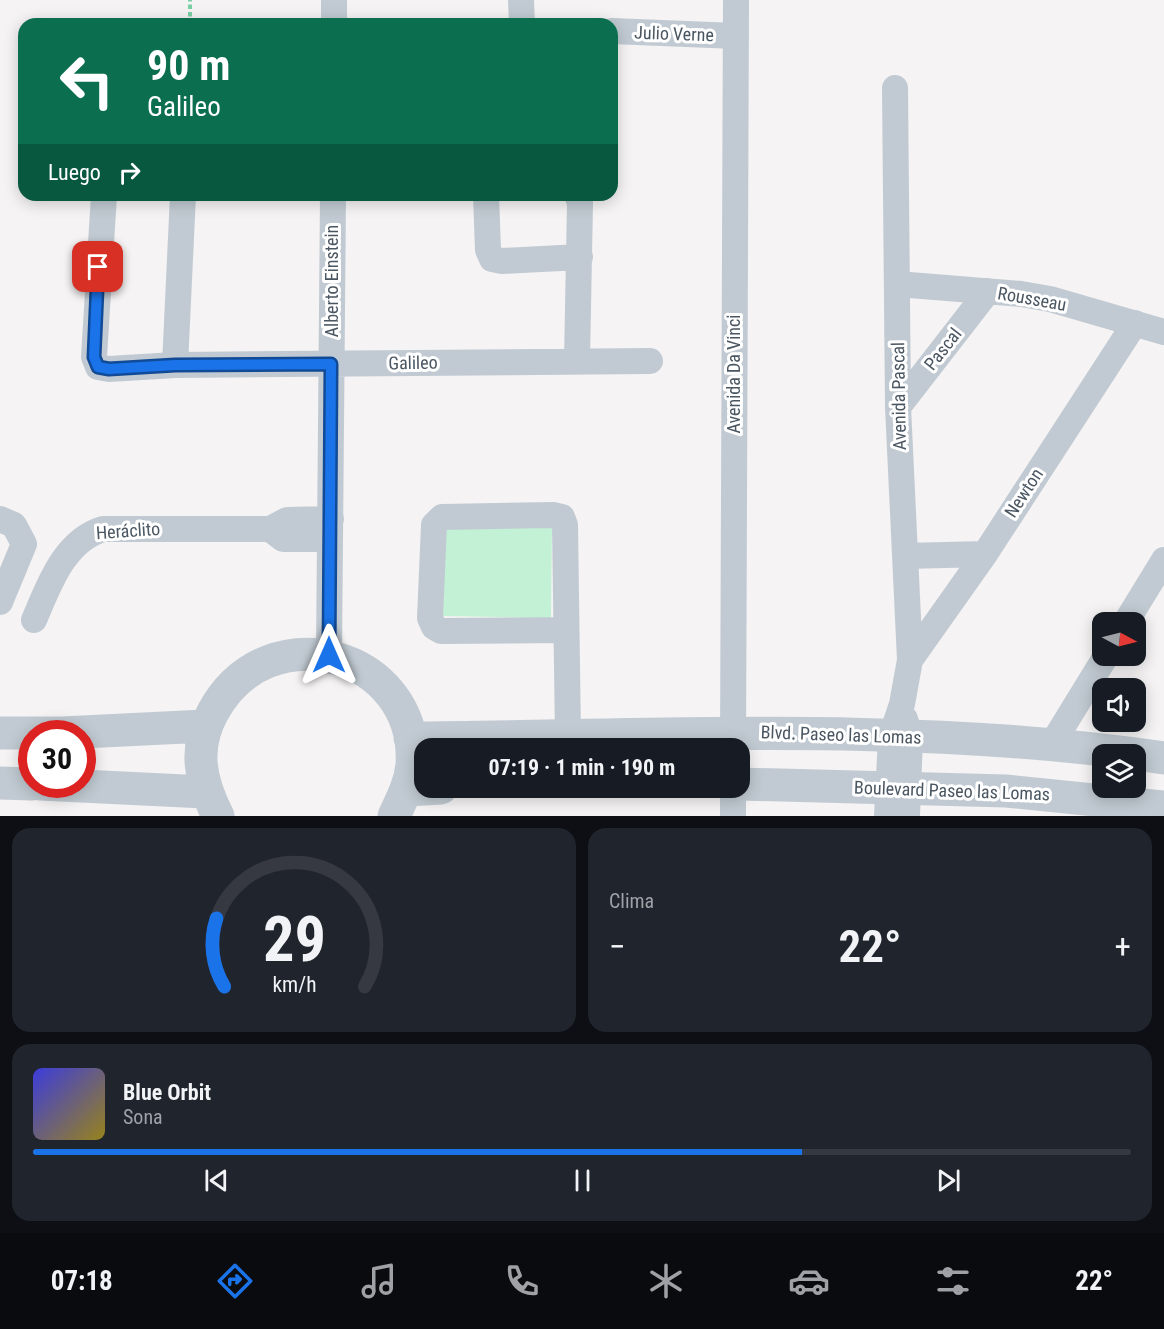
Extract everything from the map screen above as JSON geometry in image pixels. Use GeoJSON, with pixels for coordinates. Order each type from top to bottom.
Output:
{"type":"FeatureCollection","features":[{"type":"Feature","properties":{"kind":"street"},"geometry":{"type":"LineString","coordinates":[[334,0],[334,18]]}},
{"type":"Feature","properties":{"kind":"street"},"geometry":{"type":"LineString","coordinates":[[521,0],[522,18]]}},
{"type":"Feature","properties":{"kind":"street","name":"Avenida Da Vinci"},"geometry":{"type":"LineString","coordinates":[[733,738],[736,0]]}},
{"type":"Feature","properties":{"kind":"street","name":"Julio Verne"},"geometry":{"type":"LineString","coordinates":[[618,31],[736,36]]}},
{"type":"Feature","properties":{"kind":"street","name":"Avenida Pascal"},"geometry":{"type":"LineString","coordinates":[[895,88],[898,407],[909,660],[902,704],[897,802]]}},
{"type":"Feature","properties":{"kind":"street","name":"Galileo"},"geometry":{"type":"LineString","coordinates":[[104,201],[94,357],[98,367],[109,369],[175,365],[650,361]]}},
{"type":"Feature","properties":{"kind":"street"},"geometry":{"type":"LineString","coordinates":[[175,365],[183,201]]}},
{"type":"Feature","properties":{"kind":"street","name":"Alberto Einstein"},"geometry":{"type":"LineString","coordinates":[[329,655],[333,201]]}},
{"type":"Feature","properties":{"kind":"street"},"geometry":{"type":"LineString","coordinates":[[486,201],[488,250],[492,259],[502,261],[580,257]]}},
{"type":"Feature","properties":{"kind":"street"},"geometry":{"type":"LineString","coordinates":[[577,361],[579,201]]}},
{"type":"Feature","properties":{"kind":"street","name":"Rousseau"},"geometry":{"type":"LineString","coordinates":[[897,284],[988,291],[1050,299],[1164,332]]}},
{"type":"Feature","properties":{"kind":"street","name":"Pascal"},"geometry":{"type":"LineString","coordinates":[[898,407],[988,291]]}},
{"type":"Feature","properties":{"kind":"street","name":"Newton"},"geometry":{"type":"LineString","coordinates":[[909,660],[985,554],[1135,323]]}},
{"type":"Feature","properties":{"kind":"street"},"geometry":{"type":"LineString","coordinates":[[566,630],[441,631],[434,627],[430,618],[434,525],[437,519],[442,517],[554,515],[562,517],[565,525],[568,736]]}},
{"type":"Feature","properties":{"kind":"street"},"geometry":{"type":"LineString","coordinates":[[0,519],[14,525],[21,534],[24,544],[0,602]]}},
{"type":"Feature","properties":{"kind":"street","name":"Heráclito"},"geometry":{"type":"LineString","coordinates":[[34,620],[53,576],[74,546],[86,534],[103,529],[270,529],[287,520],[330,529]]}},
{"type":"Feature","properties":{"kind":"street"},"geometry":{"type":"LineString","coordinates":[[905,556],[985,554]]}},
{"type":"Feature","properties":{"kind":"street"},"geometry":{"type":"LineString","coordinates":[[1132,612],[1164,560]]}},
{"type":"Feature","properties":{"kind":"street"},"geometry":{"type":"LineString","coordinates":[[96,791],[211,804],[200,759],[205,726],[224,692],[254,666],[291,654],[329,655],[358,666],[381,685],[399,709],[410,738],[412,764],[400,803]]}},
{"type":"Feature","properties":{"kind":"street"},"geometry":{"type":"LineString","coordinates":[[1052,744],[1100,666]]}},
{"type":"Feature","properties":{"kind":"street"},"geometry":{"type":"LineString","coordinates":[[0,733],[103,732],[205,726]]}},
{"type":"Feature","properties":{"kind":"street","name":"Blvd. Paseo las Lomas"},"geometry":{"type":"LineString","coordinates":[[410,738],[568,736],[650,738]]}},
{"type":"Feature","properties":{"kind":"street","name":"Blvd. Paseo las Lomas"},"geometry":{"type":"LineString","coordinates":[[750,740],[900,737],[1052,744],[1164,758]]}},
{"type":"Feature","properties":{"kind":"street"},"geometry":{"type":"LineString","coordinates":[[0,783],[18,784]]}},
{"type":"Feature","properties":{"kind":"street","name":"Boulevard Paseo las Lomas"},"geometry":{"type":"LineString","coordinates":[[750,785],[897,802],[1006,791],[1164,807]]}},
{"type":"Feature","properties":{"kind":"street"},"geometry":{"type":"LineString","coordinates":[[733,798],[733,816]]}},
{"type":"Feature","properties":{"kind":"path"},"geometry":{"type":"LineString","coordinates":[[190,0],[190,18]]}},
{"type":"Feature","properties":{"kind":"green space"},"geometry":{"type":"Polygon","coordinates":[[[444,522],[552,523],[551,618],[443,616],[444,522]]]}},
{"type":"Feature","properties":{"kind":"route"},"geometry":{"type":"LineString","coordinates":[[98,267],[94,357],[98,367],[109,369],[175,365],[331,364],[329,655]]}}]}
